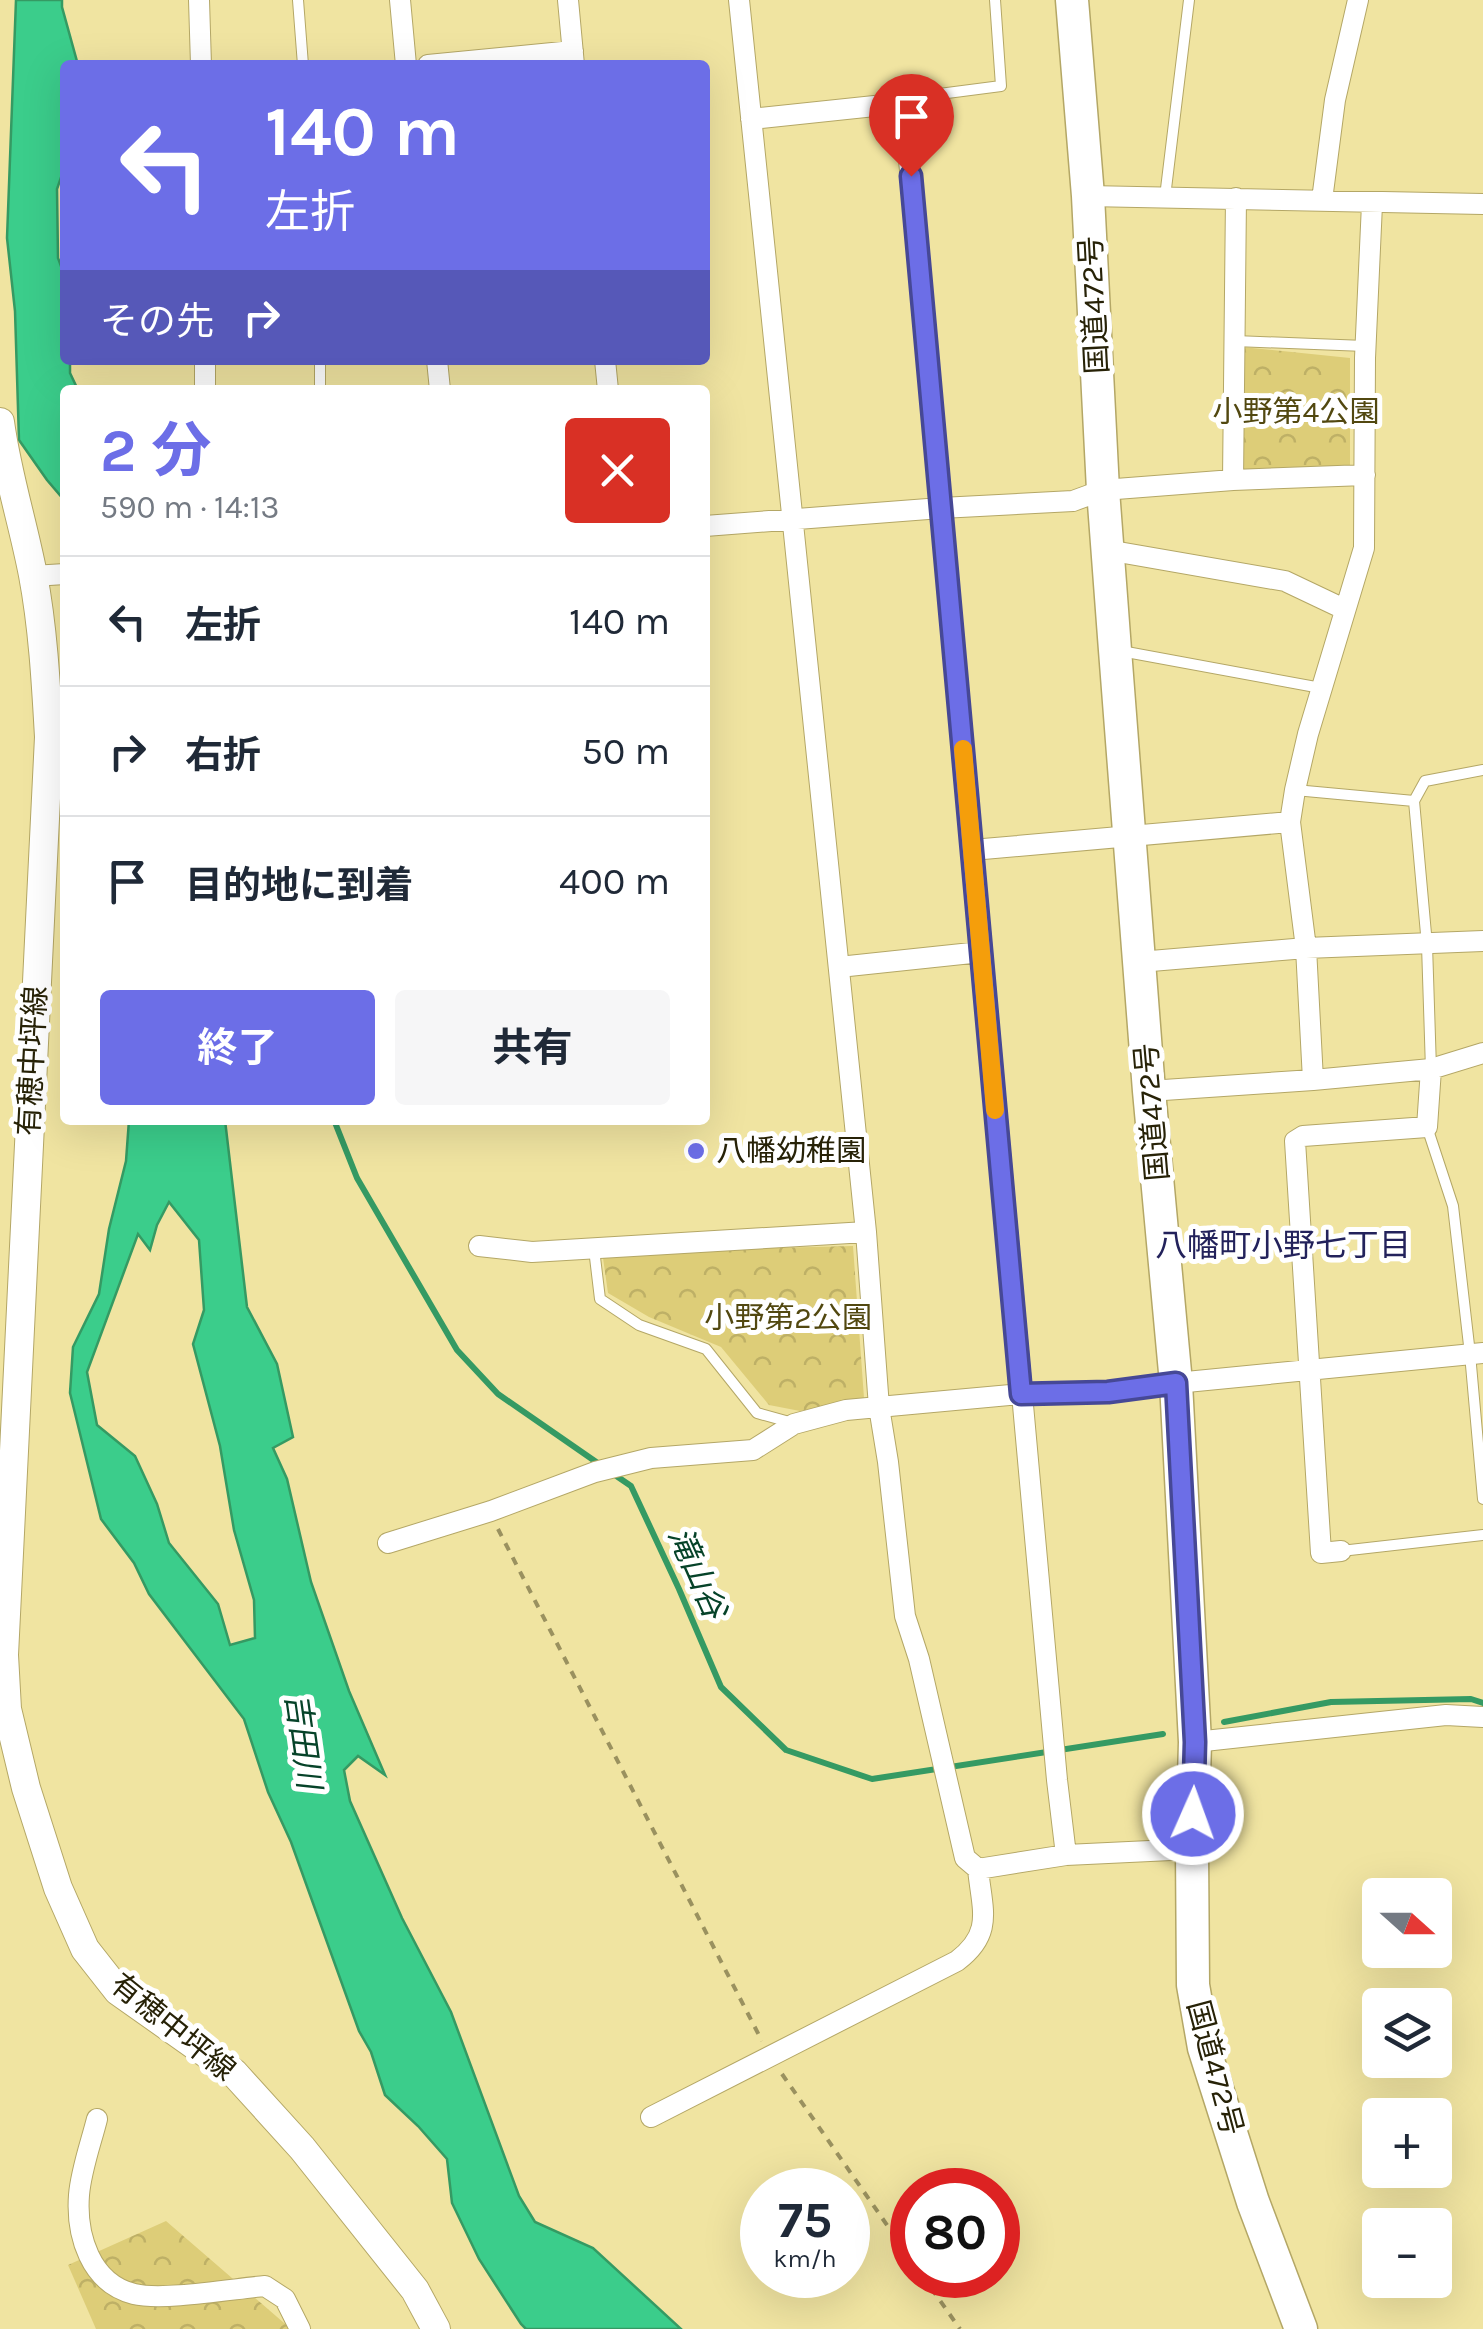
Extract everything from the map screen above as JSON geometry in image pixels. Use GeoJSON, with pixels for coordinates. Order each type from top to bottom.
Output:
{"type":"FeatureCollection","features":[{"type":"Feature","properties":{"kind":"highway","name":"国道472号"},"geometry":{"type":"LineString","coordinates":[[1072,0],[1088,196],[1107,550],[1176,1383],[1195,1742],[1193,1985],[1204,2048],[1252,2202],[1300,2329]]}},
{"type":"Feature","properties":{"kind":"main road","name":"有穂中坪線"},"geometry":{"type":"LineString","coordinates":[[0,422],[5,462],[49,575],[48,738],[4,1655],[8,1709],[26,1788],[58,1888],[86,1950],[118,1990],[234,2073],[302,2148],[416,2290],[436,2329]]}},
{"type":"Feature","properties":{"kind":"street"},"geometry":{"type":"LineString","coordinates":[[199,0],[200,60]]}},
{"type":"Feature","properties":{"kind":"street"},"geometry":{"type":"LineString","coordinates":[[400,0],[406,60]]}},
{"type":"Feature","properties":{"kind":"street"},"geometry":{"type":"LineString","coordinates":[[532,60],[574,58],[568,0]]}},
{"type":"Feature","properties":{"kind":"street"},"geometry":{"type":"LineString","coordinates":[[651,2118],[958,1961],[974,1949],[983,1931],[978,1869],[965,1858],[919,1659],[905,1616],[879,1408],[866,1232],[739,0]]}},
{"type":"Feature","properties":{"kind":"street"},"geometry":{"type":"LineString","coordinates":[[1322,200],[1327,144],[1358,0]]}},
{"type":"Feature","properties":{"kind":"street"},"geometry":{"type":"LineString","coordinates":[[752,119],[903,103],[1056,1780],[1066,1855]]}},
{"type":"Feature","properties":{"kind":"street"},"geometry":{"type":"LineString","coordinates":[[1088,196],[1483,204]]}},
{"type":"Feature","properties":{"kind":"street"},"geometry":{"type":"LineString","coordinates":[[1233,480],[1236,198]]}},
{"type":"Feature","properties":{"kind":"street"},"geometry":{"type":"LineString","coordinates":[[1312,1080],[1306,948],[1290,822],[1321,688],[1364,548],[1372,204]]}},
{"type":"Feature","properties":{"kind":"street"},"geometry":{"type":"LineString","coordinates":[[710,526],[1073,502],[1103,490],[1365,474]]}},
{"type":"Feature","properties":{"kind":"street"},"geometry":{"type":"LineString","coordinates":[[1107,550],[1285,581],[1344,609]]}},
{"type":"Feature","properties":{"kind":"street"},"geometry":{"type":"LineString","coordinates":[[972,850],[1290,822]]}},
{"type":"Feature","properties":{"kind":"street"},"geometry":{"type":"LineString","coordinates":[[1139,962],[1306,948],[1483,940]]}},
{"type":"Feature","properties":{"kind":"street"},"geometry":{"type":"LineString","coordinates":[[839,967],[981,952]]}},
{"type":"Feature","properties":{"kind":"street"},"geometry":{"type":"LineString","coordinates":[[1149,1091],[1431,1068],[1483,1052]]}},
{"type":"Feature","properties":{"kind":"street"},"geometry":{"type":"LineString","coordinates":[[1341,1551],[1320,1553],[1294,1141],[1303,1136],[1427,1126],[1431,1068]]}},
{"type":"Feature","properties":{"kind":"street"},"geometry":{"type":"LineString","coordinates":[[479,1246],[532,1252],[866,1232]]}},
{"type":"Feature","properties":{"kind":"street"},"geometry":{"type":"LineString","coordinates":[[388,1544],[595,1472],[651,1458],[753,1450],[794,1424],[846,1410],[1021,1394],[1108,1392],[1477,1353]]}},
{"type":"Feature","properties":{"kind":"street"},"geometry":{"type":"LineString","coordinates":[[1195,1742],[1446,1715],[1483,1717]]}},
{"type":"Feature","properties":{"kind":"street"},"geometry":{"type":"LineString","coordinates":[[978,1869],[1066,1855],[1192,1850]]}},
{"type":"Feature","properties":{"kind":"street"},"geometry":{"type":"LineString","coordinates":[[96,2119],[79,2194],[81,2237],[93,2264],[111,2285],[136,2295],[164,2296],[265,2286],[285,2300],[300,2329]]}},
{"type":"Feature","properties":{"kind":"lane"},"geometry":{"type":"LineString","coordinates":[[298,0],[303,60]]}},
{"type":"Feature","properties":{"kind":"lane"},"geometry":{"type":"LineString","coordinates":[[903,103],[924,96],[1001,86],[995,0]]}},
{"type":"Feature","properties":{"kind":"lane"},"geometry":{"type":"LineString","coordinates":[[1165,198],[1189,0]]}},
{"type":"Feature","properties":{"kind":"lane"},"geometry":{"type":"LineString","coordinates":[[1236,342],[1366,346]]}},
{"type":"Feature","properties":{"kind":"lane"},"geometry":{"type":"LineString","coordinates":[[1115,650],[1321,688]]}},
{"type":"Feature","properties":{"kind":"lane"},"geometry":{"type":"LineString","coordinates":[[1431,1068],[1428,945],[1414,800],[1425,782],[1483,770]]}},
{"type":"Feature","properties":{"kind":"lane"},"geometry":{"type":"LineString","coordinates":[[1295,790],[1414,800]]}},
{"type":"Feature","properties":{"kind":"lane"},"geometry":{"type":"LineString","coordinates":[[1427,1126],[1453,1206],[1477,1353],[1483,1500]]}},
{"type":"Feature","properties":{"kind":"lane"},"geometry":{"type":"LineString","coordinates":[[594,1248],[600,1300],[639,1324],[706,1349],[757,1413],[794,1424]]}},
{"type":"Feature","properties":{"kind":"lane"},"geometry":{"type":"LineString","coordinates":[[1341,1551],[1483,1536]]}},
{"type":"Feature","properties":{"kind":"path"},"geometry":{"type":"LineString","coordinates":[[491,1511],[771,2058],[890,2229]]}},
{"type":"Feature","properties":{"kind":"path"},"geometry":{"type":"LineString","coordinates":[[938,2298],[960,2329]]}},
{"type":"Feature","properties":{"kind":"green space","name":"小野第4公園"},"geometry":{"type":"Polygon","coordinates":[[[1242,347],[1350,358],[1350,467],[1241,472],[1242,347]]]}},
{"type":"Feature","properties":{"kind":"green space","name":"小野第2公園"},"geometry":{"type":"Polygon","coordinates":[[[853,1246],[864,1398],[800,1411],[769,1405],[721,1347],[649,1317],[608,1293],[603,1258],[733,1249],[853,1246]]]}},
{"type":"Feature","properties":{"kind":"green space"},"geometry":{"type":"Polygon","coordinates":[[[166,2221],[291,2329],[96,2329],[68,2265],[166,2221]]]}},
{"type":"Feature","properties":{"kind":"water"},"geometry":{"type":"Polygon","coordinates":[[[16,0],[62,0],[77,60],[60,60],[57,189],[60,365],[70,365],[76,385],[60,385],[60,495],[19,440],[15,311],[7,238],[16,0]]]}},
{"type":"Feature","properties":{"kind":"water","name":"吉田川"},"geometry":{"type":"Polygon","coordinates":[[[129,1125],[226,1125],[247,1307],[277,1364],[293,1437],[273,1448],[287,1479],[311,1582],[349,1691],[385,1775],[358,1756],[344,1770],[350,1801],[402,1918],[451,2012],[519,2196],[535,2222],[593,2248],[681,2329],[526,2329],[479,2259],[452,2203],[447,2159],[385,2095],[291,1842],[268,1792],[244,1719],[149,1594],[134,1563],[101,1519],[70,1393],[73,1347],[99,1294],[109,1229],[126,1161],[129,1125]],[[169,1202],[150,1250],[138,1234],[87,1372],[97,1425],[135,1456],[157,1504],[169,1543],[218,1604],[230,1645],[255,1638],[254,1600],[234,1530],[220,1446],[193,1344],[204,1310],[199,1240],[169,1202]]]}},
{"type":"Feature","properties":{"kind":"waterway","name":"滝山谷"},"geometry":{"type":"LineString","coordinates":[[336,1125],[357,1178],[457,1350],[498,1394],[602,1466]]}},
{"type":"Feature","properties":{"kind":"waterway","name":"滝山谷"},"geometry":{"type":"LineString","coordinates":[[612,1473],[631,1486],[721,1687],[786,1750],[872,1779],[1163,1734]]}},
{"type":"Feature","properties":{"kind":"waterway","name":"滝山谷"},"geometry":{"type":"LineString","coordinates":[[1224,1722],[1331,1702],[1471,1699],[1483,1703]]}},
{"type":"Feature","properties":{"kind":"slow traffic"},"geometry":{"type":"LineString","coordinates":[[963,749],[995,1110]]}},
{"type":"Feature","properties":{"kind":"place","name":"八幡幼稚園"},"geometry":{"type":"Point","coordinates":[696,1151]}},
{"type":"Feature","properties":{"kind":"district","name":"八幡町小野七丁目"},"geometry":{"type":"Point","coordinates":[1283,1245]}},
{"type":"Feature","properties":{"kind":"route"},"geometry":{"type":"LineString","coordinates":[[911,176],[1021,1394],[1108,1392],[1176,1383],[1195,1742],[1193,1814]]}}]}
